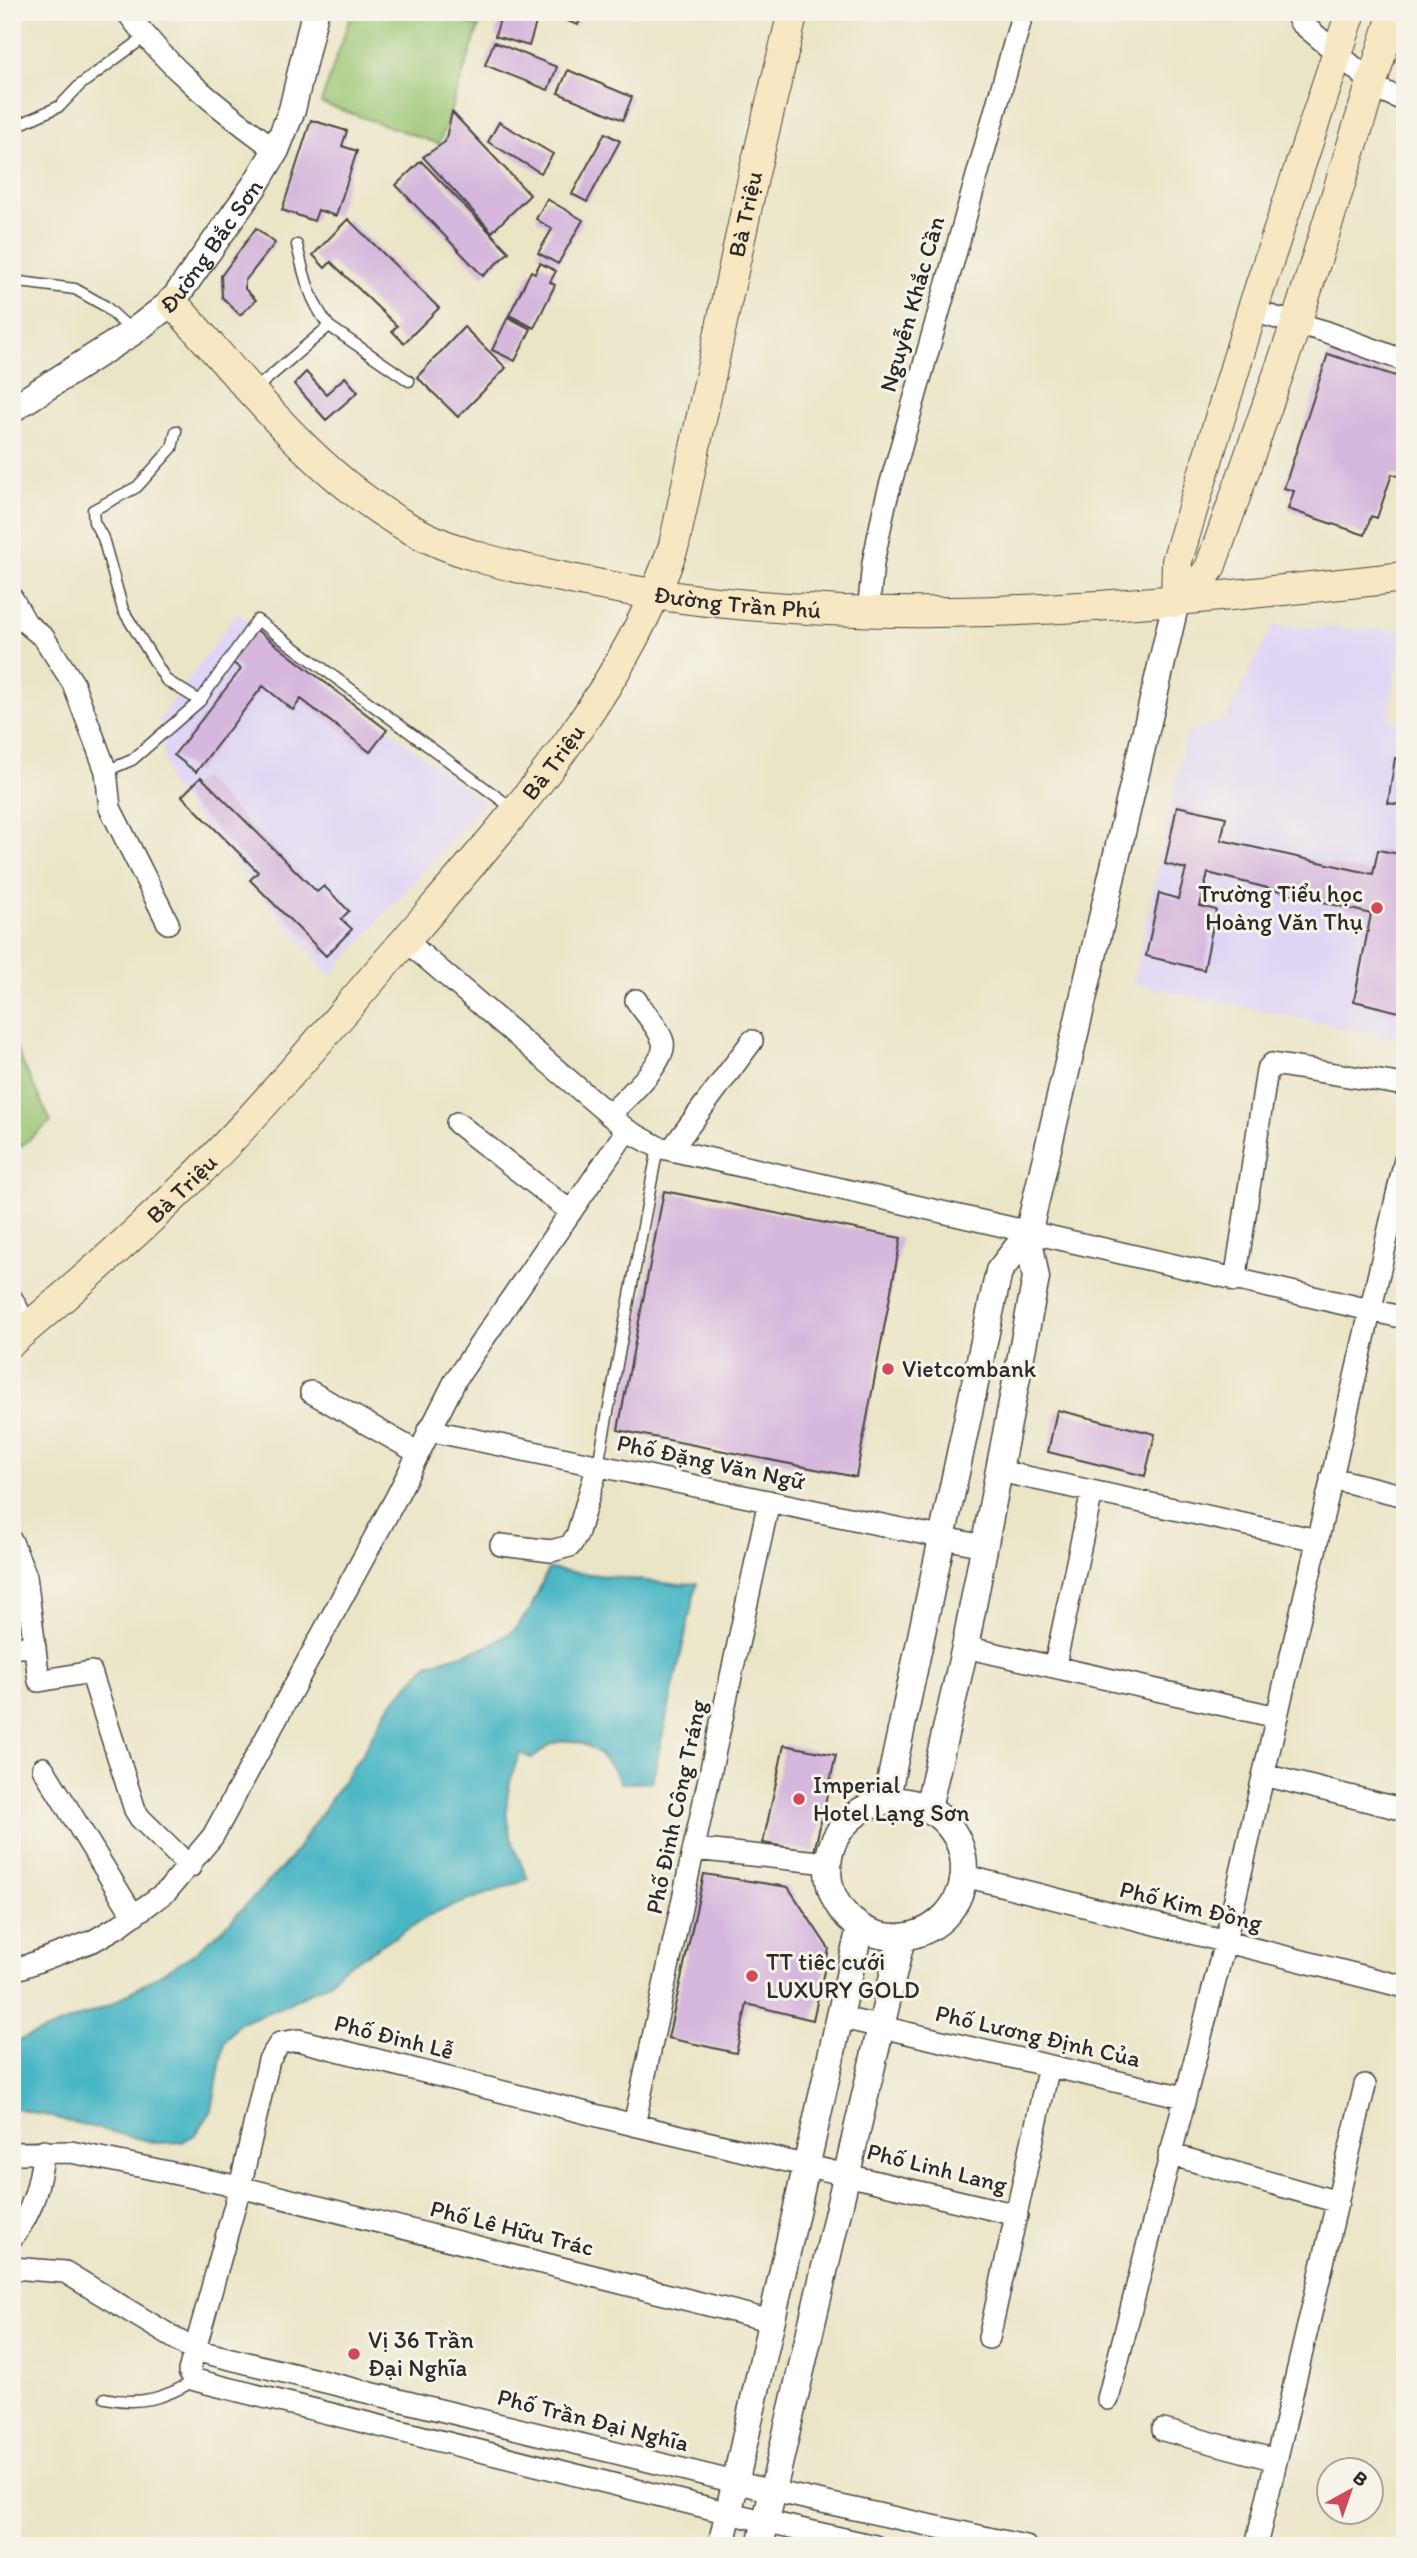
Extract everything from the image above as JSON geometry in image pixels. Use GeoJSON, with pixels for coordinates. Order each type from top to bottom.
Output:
{"type":"FeatureCollection","features":[{"type":"Feature","properties":{"kind":"main road","name":"Bà Triệu"},"geometry":{"type":"LineString","coordinates":[[20,1335],[183,1188],[285,1079],[517,811],[598,697],[656,597],[674,545],[755,169],[793,12]]}},
{"type":"Feature","properties":{"kind":"main road"},"geometry":{"type":"LineString","coordinates":[[1176,602],[1177,561],[1252,311],[1351,12]]}},
{"type":"Feature","properties":{"kind":"main road"},"geometry":{"type":"LineString","coordinates":[[1176,602],[1195,588],[1210,568],[1296,324],[1394,12]]}},
{"type":"Feature","properties":{"kind":"main road","name":"Đường Trần Phú"},"geometry":{"type":"LineString","coordinates":[[173,302],[314,456],[357,493],[410,529],[493,562],[656,597],[758,608],[868,613],[1176,602],[1405,577]]}},
{"type":"Feature","properties":{"kind":"street"},"geometry":{"type":"LineString","coordinates":[[127,12],[145,37],[191,86],[276,150]]}},
{"type":"Feature","properties":{"kind":"street","name":"Đường Bắc Sơn"},"geometry":{"type":"LineString","coordinates":[[12,409],[173,302],[255,185],[276,150],[292,110],[315,12]]}},
{"type":"Feature","properties":{"kind":"street","name":"Nguyễn Khắc Cần"},"geometry":{"type":"LineString","coordinates":[[868,613],[873,563],[885,504],[1023,12]]}},
{"type":"Feature","properties":{"kind":"street"},"geometry":{"type":"LineString","coordinates":[[1294,12],[1300,22],[1372,82],[1405,101]]}},
{"type":"Feature","properties":{"kind":"street"},"geometry":{"type":"LineString","coordinates":[[1252,311],[1405,361]]}},
{"type":"Feature","properties":{"kind":"street"},"geometry":{"type":"LineString","coordinates":[[12,598],[26,623],[44,638],[73,683],[106,771],[110,808],[167,923]]}},
{"type":"Feature","properties":{"kind":"street"},"geometry":{"type":"LineString","coordinates":[[928,1808],[965,1647],[1036,1278],[1028,1234],[1176,602]]}},
{"type":"Feature","properties":{"kind":"street"},"geometry":{"type":"LineString","coordinates":[[405,940],[627,1130],[664,1148],[1028,1234],[1405,1318]]}},
{"type":"Feature","properties":{"kind":"street"},"geometry":{"type":"LineString","coordinates":[[609,1115],[658,1063],[664,1050],[662,1040],[636,1000]]}},
{"type":"Feature","properties":{"kind":"street"},"geometry":{"type":"LineString","coordinates":[[664,1148],[752,1041]]}},
{"type":"Feature","properties":{"kind":"street"},"geometry":{"type":"LineString","coordinates":[[1235,1281],[1267,1070],[1272,1064],[1405,1085]]}},
{"type":"Feature","properties":{"kind":"street"},"geometry":{"type":"LineString","coordinates":[[457,1123],[571,1212]]}},
{"type":"Feature","properties":{"kind":"street"},"geometry":{"type":"LineString","coordinates":[[12,1971],[93,1941],[167,1891],[190,1867],[227,1814],[456,1379],[627,1130]]}},
{"type":"Feature","properties":{"kind":"street"},"geometry":{"type":"LineString","coordinates":[[1108,2399],[1225,1942],[1405,1162]]}},
{"type":"Feature","properties":{"kind":"street"},"geometry":{"type":"LineString","coordinates":[[886,1801],[974,1377],[999,1271],[1028,1234]]}},
{"type":"Feature","properties":{"kind":"street"},"geometry":{"type":"LineString","coordinates":[[12,1299],[20,1335]]}},
{"type":"Feature","properties":{"kind":"street"},"geometry":{"type":"LineString","coordinates":[[974,1377],[1014,1386]]}},
{"type":"Feature","properties":{"kind":"street"},"geometry":{"type":"LineString","coordinates":[[311,1392],[417,1451]]}},
{"type":"Feature","properties":{"kind":"street","name":"Phố Đặng Văn Ngữ"},"geometry":{"type":"LineString","coordinates":[[428,1430],[983,1546]]}},
{"type":"Feature","properties":{"kind":"street"},"geometry":{"type":"LineString","coordinates":[[501,1545],[551,1551],[570,1546],[577,1535],[598,1465]]}},
{"type":"Feature","properties":{"kind":"street"},"geometry":{"type":"LineString","coordinates":[[999,1471],[1317,1540]]}},
{"type":"Feature","properties":{"kind":"street"},"geometry":{"type":"LineString","coordinates":[[1331,1478],[1405,1496]]}},
{"type":"Feature","properties":{"kind":"street"},"geometry":{"type":"LineString","coordinates":[[1055,1665],[1092,1492]]}},
{"type":"Feature","properties":{"kind":"street","name":"Phố Đinh Công Tráng"},"geometry":{"type":"LineString","coordinates":[[634,2124],[769,1501]]}},
{"type":"Feature","properties":{"kind":"street"},"geometry":{"type":"LineString","coordinates":[[12,1542],[26,1576],[39,1681],[91,1672],[135,1810],[190,1867]]}},
{"type":"Feature","properties":{"kind":"street"},"geometry":{"type":"LineString","coordinates":[[12,1647],[35,1647]]}},
{"type":"Feature","properties":{"kind":"street"},"geometry":{"type":"LineString","coordinates":[[965,1647],[1055,1665],[1277,1717]]}},
{"type":"Feature","properties":{"kind":"street"},"geometry":{"type":"LineString","coordinates":[[43,1768],[133,1915]]}},
{"type":"Feature","properties":{"kind":"street"},"geometry":{"type":"LineString","coordinates":[[1264,1775],[1405,1810]]}},
{"type":"Feature","properties":{"kind":"street"},"geometry":{"type":"LineString","coordinates":[[886,1801],[908,1801],[928,1808],[944,1820],[957,1836],[964,1855],[965,1875],[960,1894],[951,1910],[937,1924],[920,1933],[902,1937],[880,1935],[860,1927],[835,1899],[829,1882],[828,1863],[833,1841],[846,1822],[864,1808],[886,1801]]}},
{"type":"Feature","properties":{"kind":"street"},"geometry":{"type":"LineString","coordinates":[[694,1849],[828,1863]]}},
{"type":"Feature","properties":{"kind":"street","name":"Phố Kim Đồng"},"geometry":{"type":"LineString","coordinates":[[965,1875],[1405,1987]]}},
{"type":"Feature","properties":{"kind":"street"},"geometry":{"type":"LineString","coordinates":[[721,2546],[860,1927]]}},
{"type":"Feature","properties":{"kind":"street"},"geometry":{"type":"LineString","coordinates":[[763,2534],[813,2329],[845,2173],[902,1937]]}},
{"type":"Feature","properties":{"kind":"street","name":"Phố Lương Định Của"},"geometry":{"type":"LineString","coordinates":[[838,2017],[1184,2097]]}},
{"type":"Feature","properties":{"kind":"street","name":"Phố Đinh Lễ"},"geometry":{"type":"LineString","coordinates":[[195,2380],[189,2371],[194,2350],[240,2187],[269,2060],[280,2043],[298,2040],[807,2164]]}},
{"type":"Feature","properties":{"kind":"street","name":"Phố Linh Lang"},"geometry":{"type":"LineString","coordinates":[[989,2338],[1049,2066]]}},
{"type":"Feature","properties":{"kind":"street"},"geometry":{"type":"LineString","coordinates":[[1255,2546],[1365,2085]]}},
{"type":"Feature","properties":{"kind":"street"},"geometry":{"type":"LineString","coordinates":[[12,2238],[24,2223],[38,2192],[44,2151]]}},
{"type":"Feature","properties":{"kind":"street","name":"Phố Lê Hữu Trác"},"geometry":{"type":"LineString","coordinates":[[12,2153],[71,2152],[240,2187],[772,2321]]}},
{"type":"Feature","properties":{"kind":"street"},"geometry":{"type":"LineString","coordinates":[[1170,2154],[1338,2202]]}},
{"type":"Feature","properties":{"kind":"street","name":"Phố Linh Lang"},"geometry":{"type":"LineString","coordinates":[[807,2164],[1017,2215]]}},
{"type":"Feature","properties":{"kind":"street","name":"Phố Trần Đại Nghĩa"},"geometry":{"type":"LineString","coordinates":[[12,2268],[65,2272],[194,2350],[772,2491],[947,2537],[1025,2546]]}},
{"type":"Feature","properties":{"kind":"street"},"geometry":{"type":"LineString","coordinates":[[772,2321],[813,2329]]}},
{"type":"Feature","properties":{"kind":"street"},"geometry":{"type":"LineString","coordinates":[[195,2380],[729,2514],[763,2534],[875,2546]]}},
{"type":"Feature","properties":{"kind":"street"},"geometry":{"type":"LineString","coordinates":[[1163,2430],[1276,2460]]}},
{"type":"Feature","properties":{"kind":"lane"},"geometry":{"type":"LineString","coordinates":[[12,128],[60,106],[80,85],[145,37]]}},
{"type":"Feature","properties":{"kind":"lane"},"geometry":{"type":"LineString","coordinates":[[297,245],[305,284],[315,308],[329,326],[409,381]]}},
{"type":"Feature","properties":{"kind":"lane"},"geometry":{"type":"LineString","coordinates":[[12,282],[75,289],[105,306],[133,331]]}},
{"type":"Feature","properties":{"kind":"lane"},"geometry":{"type":"LineString","coordinates":[[253,391],[329,326]]}},
{"type":"Feature","properties":{"kind":"lane"},"geometry":{"type":"LineString","coordinates":[[176,431],[172,448],[137,487],[93,510],[94,522],[103,538],[123,610],[166,680],[200,701]]}},
{"type":"Feature","properties":{"kind":"lane"},"geometry":{"type":"LineString","coordinates":[[106,771],[132,760],[200,701],[257,620],[517,811]]}},
{"type":"Feature","properties":{"kind":"lane"},"geometry":{"type":"LineString","coordinates":[[598,1465],[664,1148]]}},
{"type":"Feature","properties":{"kind":"lane"},"geometry":{"type":"LineString","coordinates":[[105,2398],[120,2402],[163,2398],[195,2380]]}},
{"type":"Feature","properties":{"kind":"shaded area"},"geometry":{"type":"Polygon","coordinates":[[[237,613],[484,803],[330,976],[168,783],[159,720],[237,613]]]}},
{"type":"Feature","properties":{"kind":"shaded area"},"geometry":{"type":"Polygon","coordinates":[[[1273,626],[1404,630],[1388,720],[1405,724],[1405,1041],[1133,984],[1186,732],[1225,720],[1273,626]]]}},
{"type":"Feature","properties":{"kind":"green space"},"geometry":{"type":"Polygon","coordinates":[[[352,12],[438,12],[479,27],[439,144],[321,103],[352,12]]]}},
{"type":"Feature","properties":{"kind":"green space"},"geometry":{"type":"Polygon","coordinates":[[[12,1041],[51,1122],[12,1153],[12,1041]]]}},
{"type":"Feature","properties":{"kind":"water"},"geometry":{"type":"Polygon","coordinates":[[[548,1569],[680,1585],[697,1583],[652,1782],[621,1783],[609,1764],[593,1749],[572,1741],[550,1745],[532,1758],[520,1753],[509,1788],[507,1816],[513,1845],[528,1879],[436,1912],[340,1970],[329,1983],[279,2008],[238,2024],[224,2043],[212,2110],[196,2134],[182,2142],[156,2143],[12,2107],[12,2043],[108,2006],[192,1955],[223,1929],[290,1859],[363,1752],[389,1706],[428,1664],[486,1647],[513,1631],[530,1610],[548,1569]]]}},
{"type":"Feature","properties":{"kind":"building"},"geometry":{"type":"Polygon","coordinates":[[[502,12],[524,12],[538,16],[529,46],[495,36],[502,12]]]}},
{"type":"Feature","properties":{"kind":"building"},"geometry":{"type":"Polygon","coordinates":[[[543,12],[583,12],[578,25],[543,12]]]}},
{"type":"Feature","properties":{"kind":"building"},"geometry":{"type":"Polygon","coordinates":[[[494,42],[557,67],[548,90],[485,65],[494,42]]]}},
{"type":"Feature","properties":{"kind":"building"},"geometry":{"type":"Polygon","coordinates":[[[568,70],[632,97],[623,120],[558,93],[568,70]]]}},
{"type":"Feature","properties":{"kind":"building"},"geometry":{"type":"Polygon","coordinates":[[[452,112],[530,195],[492,232],[423,157],[445,142],[452,112]]]}},
{"type":"Feature","properties":{"kind":"building"},"geometry":{"type":"Polygon","coordinates":[[[311,120],[347,131],[342,146],[357,151],[336,216],[318,210],[314,221],[282,210],[311,120]]]}},
{"type":"Feature","properties":{"kind":"building"},"geometry":{"type":"Polygon","coordinates":[[[499,122],[553,154],[541,173],[488,142],[499,122]]]}},
{"type":"Feature","properties":{"kind":"building"},"geometry":{"type":"Polygon","coordinates":[[[605,133],[620,141],[587,202],[572,194],[605,133]]]}},
{"type":"Feature","properties":{"kind":"building"},"geometry":{"type":"Polygon","coordinates":[[[421,161],[509,252],[483,276],[396,185],[421,161]]]}},
{"type":"Feature","properties":{"kind":"building"},"geometry":{"type":"Polygon","coordinates":[[[547,199],[583,220],[558,264],[538,253],[552,229],[536,219],[547,199]]]}},
{"type":"Feature","properties":{"kind":"building"},"geometry":{"type":"Polygon","coordinates":[[[348,219],[439,308],[404,343],[392,331],[397,326],[331,262],[325,268],[313,255],[348,219]]]}},
{"type":"Feature","properties":{"kind":"building"},"geometry":{"type":"Polygon","coordinates":[[[256,228],[275,243],[245,281],[245,289],[256,300],[240,315],[222,297],[221,276],[256,228]]]}},
{"type":"Feature","properties":{"kind":"building"},"geometry":{"type":"Polygon","coordinates":[[[540,263],[556,271],[550,282],[555,285],[534,328],[509,315],[531,271],[535,273],[540,263]]]}},
{"type":"Feature","properties":{"kind":"building"},"geometry":{"type":"Polygon","coordinates":[[[508,317],[531,329],[515,361],[492,350],[508,317]]]}},
{"type":"Feature","properties":{"kind":"building"},"geometry":{"type":"Polygon","coordinates":[[[464,327],[506,368],[458,417],[417,377],[464,327]]]}},
{"type":"Feature","properties":{"kind":"building"},"geometry":{"type":"Polygon","coordinates":[[[1328,354],[1405,379],[1405,431],[1401,443],[1405,444],[1405,465],[1401,477],[1392,474],[1377,518],[1371,516],[1365,535],[1288,509],[1294,491],[1284,488],[1328,354]]]}},
{"type":"Feature","properties":{"kind":"building"},"geometry":{"type":"Polygon","coordinates":[[[306,372],[326,394],[345,377],[358,392],[326,420],[294,384],[306,372]]]}},
{"type":"Feature","properties":{"kind":"building"},"geometry":{"type":"Polygon","coordinates":[[[254,628],[387,730],[370,752],[301,699],[293,710],[263,686],[196,772],[174,755],[241,669],[229,660],[254,628]]]}},
{"type":"Feature","properties":{"kind":"building"},"geometry":{"type":"Polygon","coordinates":[[[1395,758],[1405,759],[1405,806],[1388,803],[1395,758]]]}},
{"type":"Feature","properties":{"kind":"building"},"geometry":{"type":"Polygon","coordinates":[[[201,777],[317,892],[324,886],[349,911],[341,919],[352,929],[326,956],[250,880],[258,872],[182,796],[201,777]]]}},
{"type":"Feature","properties":{"kind":"building","name":"Trường Tiểu học Hoàng Văn Thụ"},"geometry":{"type":"Polygon","coordinates":[[[1177,806],[1226,817],[1221,840],[1373,874],[1378,850],[1405,855],[1405,983],[1399,1012],[1354,1001],[1371,914],[1208,873],[1200,906],[1216,910],[1204,970],[1146,956],[1159,893],[1178,899],[1186,869],[1165,864],[1177,806]]]}},
{"type":"Feature","properties":{"kind":"building"},"geometry":{"type":"Polygon","coordinates":[[[664,1191],[901,1238],[856,1477],[618,1430],[664,1191]]]}},
{"type":"Feature","properties":{"kind":"building"},"geometry":{"type":"Polygon","coordinates":[[[1057,1410],[1155,1434],[1145,1476],[1048,1452],[1057,1410]]]}},
{"type":"Feature","properties":{"kind":"building","name":"Imperial Hotel Lạng Sơn"},"geometry":{"type":"Polygon","coordinates":[[[784,1745],[836,1755],[814,1852],[763,1843],[784,1745]]]}},
{"type":"Feature","properties":{"kind":"building","name":"TT tiêc cưới LUXURY GOLD"},"geometry":{"type":"Polygon","coordinates":[[[704,1874],[788,1887],[829,1949],[813,2020],[747,2004],[736,2053],[668,2038],[704,1874]]]}},
{"type":"Feature","properties":{"kind":"place","name":"Trường Tiểu học Hoàng Văn Thụ"},"geometry":{"type":"Point","coordinates":[1377,908]}},
{"type":"Feature","properties":{"kind":"place","name":"Vietcombank"},"geometry":{"type":"Point","coordinates":[888,1369]}},
{"type":"Feature","properties":{"kind":"place","name":"Imperial Hotel Lạng Sơn"},"geometry":{"type":"Point","coordinates":[799,1799]}},
{"type":"Feature","properties":{"kind":"place","name":"TT tiêc cưới LUXURY GOLD"},"geometry":{"type":"Point","coordinates":[752,1976]}},
{"type":"Feature","properties":{"kind":"place","name":"Vị 36 Trần Đại Nghĩa"},"geometry":{"type":"Point","coordinates":[354,2354]}}]}
